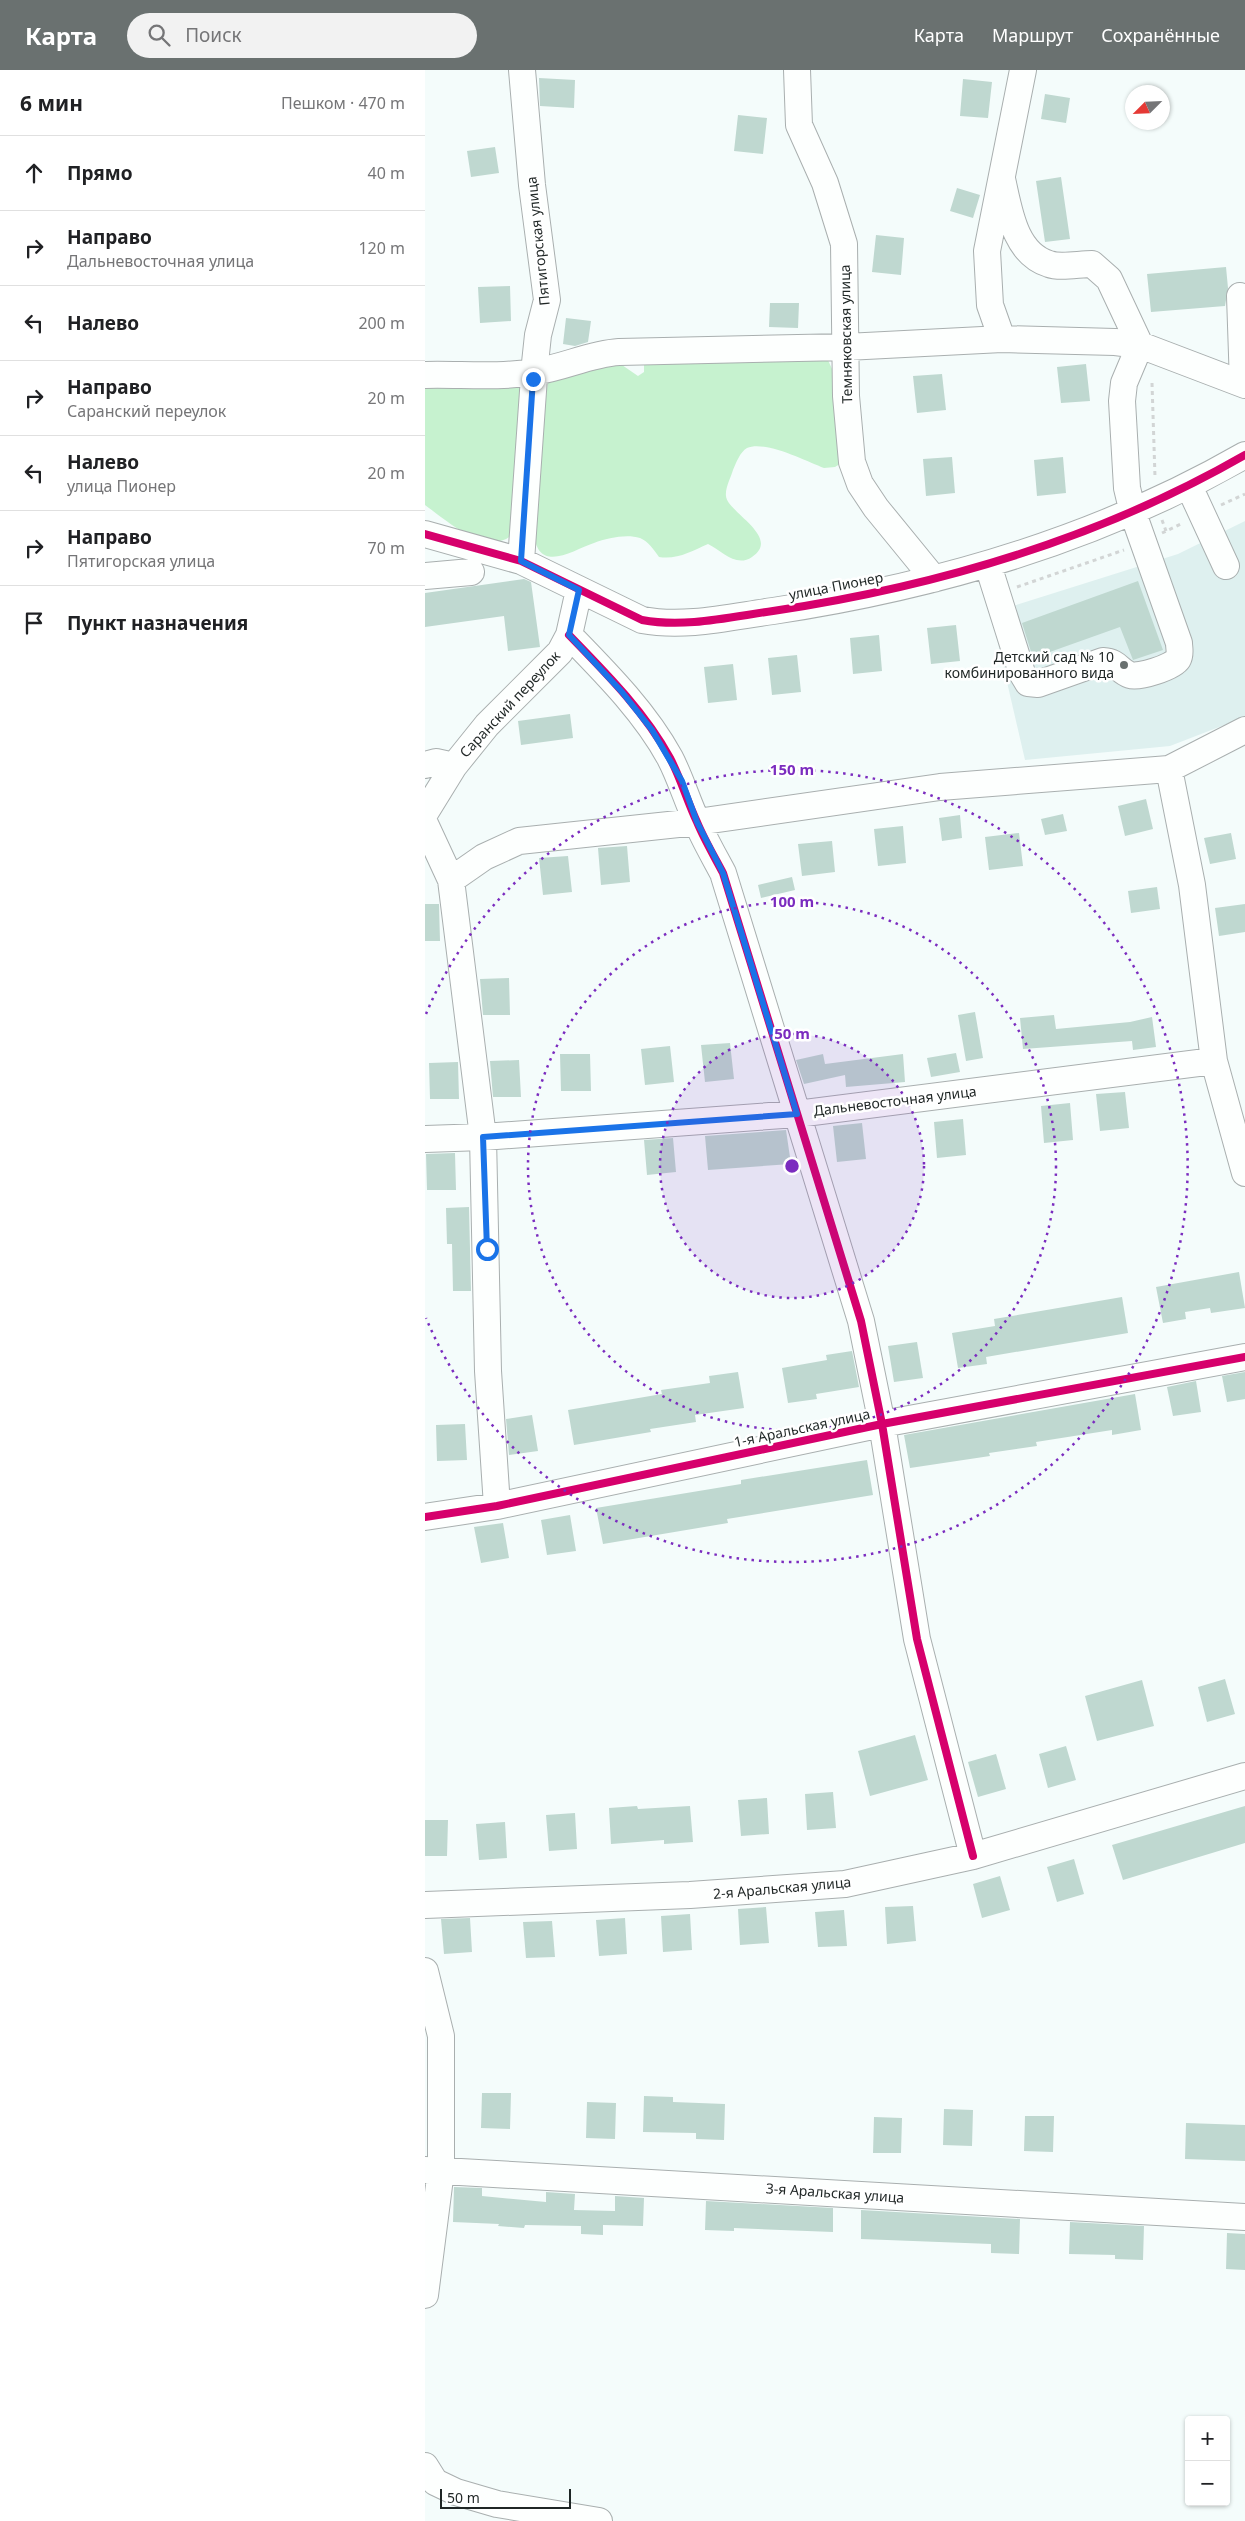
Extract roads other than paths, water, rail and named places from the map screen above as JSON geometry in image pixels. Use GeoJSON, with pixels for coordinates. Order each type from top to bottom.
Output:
{"type":"FeatureCollection","features":[{"type":"Feature","properties":{"kind":"street","name":"Пятигорская улица"},"geometry":{"type":"LineString","coordinates":[[521,561],[534,372],[538,335],[545,314],[547,300],[532,186],[522,70]]}},
{"type":"Feature","properties":{"kind":"street","name":"Темняковская улица"},"geometry":{"type":"LineString","coordinates":[[797,70],[799,125],[825,183],[844,244],[849,443],[858,477],[876,508],[933,579]]}},
{"type":"Feature","properties":{"kind":"street"},"geometry":{"type":"LineString","coordinates":[[1002,339],[990,305],[987,251],[1023,70]]}},
{"type":"Feature","properties":{"kind":"street"},"geometry":{"type":"LineString","coordinates":[[988,565],[1022,673],[1028,683],[1038,684],[1103,661],[1113,661],[1130,675],[1139,675],[1168,666],[1177,660],[1180,653],[1179,643],[1133,513],[1123,449],[1122,401],[1125,383],[1140,345],[1109,280],[1092,264],[1050,265],[1032,255],[1013,228],[1002,179]]}},
{"type":"Feature","properties":{"kind":"street"},"geometry":{"type":"LineString","coordinates":[[425,375],[534,372],[601,353],[846,347],[1002,339],[1140,345],[1244,384],[1240,296]]}},
{"type":"Feature","properties":{"kind":"street","name":"улица Пионер"},"geometry":{"type":"LineString","coordinates":[[426,535],[521,561],[642,620],[675,624],[794,608],[933,579],[988,565],[1095,529],[1133,513],[1189,486],[1245,455]]}},
{"type":"Feature","properties":{"kind":"street"},"geometry":{"type":"LineString","coordinates":[[1189,486],[1226,566]]}},
{"type":"Feature","properties":{"kind":"street"},"geometry":{"type":"LineString","coordinates":[[425,576],[471,572]]}},
{"type":"Feature","properties":{"kind":"street","name":"Саранский переулок"},"geometry":{"type":"LineString","coordinates":[[425,812],[454,766],[487,725],[560,652],[569,635],[579,590]]}},
{"type":"Feature","properties":{"kind":"street"},"geometry":{"type":"LineString","coordinates":[[569,635],[622,692],[652,730],[682,781],[697,822],[723,873],[861,1321],[882,1424],[917,1639],[973,1856]]}},
{"type":"Feature","properties":{"kind":"street"},"geometry":{"type":"LineString","coordinates":[[451,880],[485,857],[519,841],[697,822],[940,787],[1169,768],[1245,730]]}},
{"type":"Feature","properties":{"kind":"street"},"geometry":{"type":"LineString","coordinates":[[425,765],[436,762],[454,766]]}},
{"type":"Feature","properties":{"kind":"street"},"geometry":{"type":"LineString","coordinates":[[1169,768],[1192,886],[1214,1061],[1245,1172]]}},
{"type":"Feature","properties":{"kind":"street"},"geometry":{"type":"LineString","coordinates":[[425,824],[451,880],[483,1137],[488,1371],[497,1506]]}},
{"type":"Feature","properties":{"kind":"street","name":"Дальневосточная улица"},"geometry":{"type":"LineString","coordinates":[[425,1138],[483,1137],[797,1114],[1214,1061]]}},
{"type":"Feature","properties":{"kind":"street","name":"1-я Аральская улица"},"geometry":{"type":"LineString","coordinates":[[425,1517],[497,1506],[882,1424],[1245,1357]]}},
{"type":"Feature","properties":{"kind":"street","name":"2-я Аральская улица"},"geometry":{"type":"LineString","coordinates":[[425,1904],[690,1895],[845,1884],[973,1856],[1245,1776]]}},
{"type":"Feature","properties":{"kind":"street"},"geometry":{"type":"LineString","coordinates":[[425,1971],[441,2036],[425,2295]]}},
{"type":"Feature","properties":{"kind":"street","name":"3-я Аральская улица"},"geometry":{"type":"LineString","coordinates":[[433,2170],[1245,2217]]}},
{"type":"Feature","properties":{"kind":"street"},"geometry":{"type":"LineString","coordinates":[[428,2481],[456,2492],[482,2510],[497,2504],[599,2521]]}},
{"type":"Feature","properties":{"kind":"place","name":"Детский сад № 10 комбинированного вида"},"geometry":{"type":"Point","coordinates":[1124,665]}}]}
